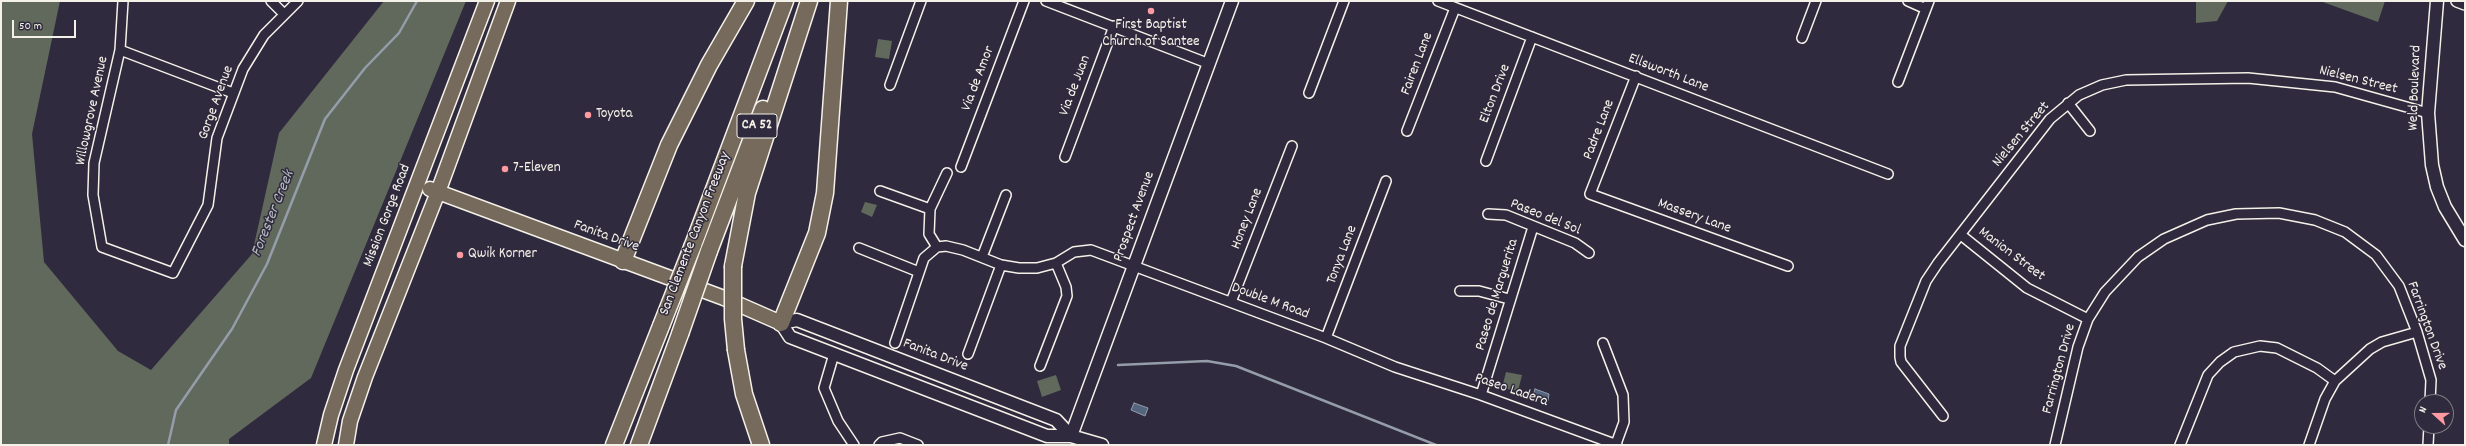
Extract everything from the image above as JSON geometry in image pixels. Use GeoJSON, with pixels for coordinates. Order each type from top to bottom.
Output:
{"type":"FeatureCollection","features":[{"type":"Feature","properties":{"kind":"highway"},"geometry":{"type":"LineString","coordinates":[[623,261],[670,145],[709,65],[746,1]]}},
{"type":"Feature","properties":{"kind":"highway","name":"San Clemente Canyon Freeway"},"geometry":{"type":"LineString","coordinates":[[614,445],[693,245],[785,1]]}},
{"type":"Feature","properties":{"kind":"highway","name":"San Clemente Canyon Freeway"},"geometry":{"type":"LineString","coordinates":[[639,445],[804,1]]}},
{"type":"Feature","properties":{"kind":"highway"},"geometry":{"type":"LineString","coordinates":[[761,445],[744,394],[736,350],[733,319],[734,266],[747,193],[809,1]]}},
{"type":"Feature","properties":{"kind":"highway"},"geometry":{"type":"LineString","coordinates":[[781,324],[817,233],[825,193],[839,1]]}},
{"type":"Feature","properties":{"kind":"highway"},"geometry":{"type":"LineString","coordinates":[[604,445],[646,365]]}},
{"type":"Feature","properties":{"kind":"main road","name":"Mission Gorge Road"},"geometry":{"type":"LineString","coordinates":[[324,445],[331,415],[346,370],[419,184],[487,1]]}},
{"type":"Feature","properties":{"kind":"main road"},"geometry":{"type":"LineString","coordinates":[[346,445],[350,421],[365,377],[438,192],[508,1]]}},
{"type":"Feature","properties":{"kind":"main road","name":"Prospect Avenue"},"geometry":{"type":"LineString","coordinates":[[1071,440],[1207,63],[1232,1]]}},
{"type":"Feature","properties":{"kind":"main road","name":"Weld Boulevard"},"geometry":{"type":"LineString","coordinates":[[2437,1],[2428,113],[2432,165],[2437,187],[2446,207],[2465,240]]}},
{"type":"Feature","properties":{"kind":"main road","name":"Fanita Drive"},"geometry":{"type":"LineString","coordinates":[[419,184],[724,298],[781,324],[790,337],[1047,436],[1102,445]]}},
{"type":"Feature","properties":{"kind":"main road"},"geometry":{"type":"LineString","coordinates":[[400,230],[399,257],[391,283],[400,290]]}},
{"type":"Feature","properties":{"kind":"main road","name":"Fanita Drive"},"geometry":{"type":"LineString","coordinates":[[781,324],[797,320],[1056,420],[1071,440]]}},
{"type":"Feature","properties":{"kind":"street","name":"Willowgrove Avenue"},"geometry":{"type":"LineString","coordinates":[[123,1],[120,50],[94,163],[93,194],[102,247],[173,273]]}},
{"type":"Feature","properties":{"kind":"street"},"geometry":{"type":"LineString","coordinates":[[271,1],[284,14]]}},
{"type":"Feature","properties":{"kind":"street","name":"Gorge Avenue"},"geometry":{"type":"LineString","coordinates":[[173,273],[208,205],[217,138],[243,69],[256,46],[284,14],[298,1]]}},
{"type":"Feature","properties":{"kind":"street"},"geometry":{"type":"LineString","coordinates":[[890,85],[921,1]]}},
{"type":"Feature","properties":{"kind":"street","name":"Via de Amor"},"geometry":{"type":"LineString","coordinates":[[961,167],[1024,1]]}},
{"type":"Feature","properties":{"kind":"street"},"geometry":{"type":"LineString","coordinates":[[1046,1],[1207,63]]}},
{"type":"Feature","properties":{"kind":"street"},"geometry":{"type":"LineString","coordinates":[[1309,93],[1344,1]]}},
{"type":"Feature","properties":{"kind":"street","name":"Ellsworth Lane"},"geometry":{"type":"LineString","coordinates":[[1438,1],[1888,174]]}},
{"type":"Feature","properties":{"kind":"street"},"geometry":{"type":"LineString","coordinates":[[1802,38],[1816,1]]}},
{"type":"Feature","properties":{"kind":"street"},"geometry":{"type":"LineString","coordinates":[[1898,82],[1928,5],[1908,1]]}},
{"type":"Feature","properties":{"kind":"street"},"geometry":{"type":"LineString","coordinates":[[2457,1],[2465,4]]}},
{"type":"Feature","properties":{"kind":"street","name":"Fairen Lane"},"geometry":{"type":"LineString","coordinates":[[1407,131],[1456,8]]}},
{"type":"Feature","properties":{"kind":"street","name":"Via de Juan"},"geometry":{"type":"LineString","coordinates":[[1065,157],[1114,26]]}},
{"type":"Feature","properties":{"kind":"street","name":"Elton Drive"},"geometry":{"type":"LineString","coordinates":[[1486,161],[1532,37]]}},
{"type":"Feature","properties":{"kind":"street"},"geometry":{"type":"LineString","coordinates":[[120,50],[233,93]]}},
{"type":"Feature","properties":{"kind":"street","name":"Padre Lane"},"geometry":{"type":"LineString","coordinates":[[1590,194],[1636,76]]}},
{"type":"Feature","properties":{"kind":"street","name":"Nielsen Street"},"geometry":{"type":"LineString","coordinates":[[1943,416],[1902,362],[1900,351],[1931,272],[2050,119],[2068,103],[2090,90],[2126,80],[2248,78],[2335,87],[2428,113]]}},
{"type":"Feature","properties":{"kind":"street"},"geometry":{"type":"LineString","coordinates":[[2068,103],[2090,131]]}},
{"type":"Feature","properties":{"kind":"street","name":"Honey Lane"},"geometry":{"type":"LineString","coordinates":[[1231,302],[1292,146]]}},
{"type":"Feature","properties":{"kind":"street"},"geometry":{"type":"LineString","coordinates":[[895,343],[924,258],[937,247],[929,234],[930,209],[947,173]]}},
{"type":"Feature","properties":{"kind":"street","name":"Tonya Lane"},"geometry":{"type":"LineString","coordinates":[[1326,338],[1386,181]]}},
{"type":"Feature","properties":{"kind":"street"},"geometry":{"type":"LineString","coordinates":[[880,191],[930,209]]}},
{"type":"Feature","properties":{"kind":"street","name":"Massery Lane"},"geometry":{"type":"LineString","coordinates":[[1590,194],[1788,266]]}},
{"type":"Feature","properties":{"kind":"street"},"geometry":{"type":"LineString","coordinates":[[982,257],[1006,195]]}},
{"type":"Feature","properties":{"kind":"street","name":"Farrington Drive"},"geometry":{"type":"LineString","coordinates":[[2055,445],[2078,347],[2088,319],[2115,279],[2138,257],[2164,239],[2192,226],[2222,217],[2272,213],[2322,222],[2345,232],[2366,247],[2384,265],[2399,286],[2417,332],[2431,380],[2430,394]]}},
{"type":"Feature","properties":{"kind":"street","name":"Paseo del Sol"},"geometry":{"type":"LineString","coordinates":[[1488,214],[1506,215],[1575,243],[1589,253]]}},
{"type":"Feature","properties":{"kind":"street","name":"Paseo de Marguerita"},"geometry":{"type":"LineString","coordinates":[[1481,394],[1509,299],[1533,227]]}},
{"type":"Feature","properties":{"kind":"street","name":"Manion Street"},"geometry":{"type":"LineString","coordinates":[[1961,235],[2027,288],[2088,319]]}},
{"type":"Feature","properties":{"kind":"street","name":"Double M Road"},"geometry":{"type":"LineString","coordinates":[[937,247],[946,246],[982,257],[1001,265],[1037,268],[1056,263],[1074,252],[1091,250],[1326,338],[1395,367]]}},
{"type":"Feature","properties":{"kind":"street"},"geometry":{"type":"LineString","coordinates":[[859,248],[919,272]]}},
{"type":"Feature","properties":{"kind":"street"},"geometry":{"type":"LineString","coordinates":[[1040,366],[1067,296],[1066,287],[1056,263]]}},
{"type":"Feature","properties":{"kind":"street"},"geometry":{"type":"LineString","coordinates":[[968,354],[1001,265]]}},
{"type":"Feature","properties":{"kind":"street"},"geometry":{"type":"LineString","coordinates":[[1460,291],[1479,291],[1509,299]]}},
{"type":"Feature","properties":{"kind":"street"},"geometry":{"type":"LineString","coordinates":[[2309,445],[2325,399],[2335,381],[2370,349],[2382,342],[2417,332]]}},
{"type":"Feature","properties":{"kind":"street"},"geometry":{"type":"LineString","coordinates":[[1603,343],[1623,395],[1624,422],[1616,445]]}},
{"type":"Feature","properties":{"kind":"street"},"geometry":{"type":"LineString","coordinates":[[2180,445],[2208,375],[2220,362],[2234,352],[2260,346],[2277,348],[2317,368],[2335,381]]}},
{"type":"Feature","properties":{"kind":"street"},"geometry":{"type":"LineString","coordinates":[[834,354],[824,388],[838,422],[854,445]]}},
{"type":"Feature","properties":{"kind":"street","name":"Paseo Ladera"},"geometry":{"type":"LineString","coordinates":[[1395,367],[1481,394],[1616,445]]}},
{"type":"Feature","properties":{"kind":"street"},"geometry":{"type":"LineString","coordinates":[[2428,445],[2429,434]]}},
{"type":"Feature","properties":{"kind":"street"},"geometry":{"type":"LineString","coordinates":[[879,445],[882,442],[900,438],[918,445]]}},
{"type":"Feature","properties":{"kind":"shaded area"},"geometry":{"type":"Polygon","coordinates":[[[1,1],[60,1],[32,134],[44,262],[118,351],[151,370],[252,254],[279,133],[384,1],[466,1],[311,378],[229,439],[229,445],[1,445],[1,1]]]}},
{"type":"Feature","properties":{"kind":"shaded area"},"geometry":{"type":"Polygon","coordinates":[[[2196,1],[2228,1],[2217,21],[2196,23],[2196,1]]]}},
{"type":"Feature","properties":{"kind":"shaded area"},"geometry":{"type":"Polygon","coordinates":[[[2320,1],[2385,1],[2378,22],[2320,1]]]}},
{"type":"Feature","properties":{"kind":"shaded area"},"geometry":{"type":"Polygon","coordinates":[[[878,39],[892,41],[889,59],[875,57],[878,39]]]}},
{"type":"Feature","properties":{"kind":"shaded area"},"geometry":{"type":"Polygon","coordinates":[[[865,202],[877,205],[872,217],[861,212],[865,202]]]}},
{"type":"Feature","properties":{"kind":"shaded area"},"geometry":{"type":"Polygon","coordinates":[[[1506,372],[1522,375],[1518,391],[1502,388],[1506,372]]]}},
{"type":"Feature","properties":{"kind":"shaded area"},"geometry":{"type":"Polygon","coordinates":[[[1056,375],[1061,390],[1042,397],[1037,381],[1056,375]]]}},
{"type":"Feature","properties":{"kind":"water"},"geometry":{"type":"Polygon","coordinates":[[[1535,389],[1549,394],[1548,401],[1533,396],[1535,389]]]}},
{"type":"Feature","properties":{"kind":"water"},"geometry":{"type":"Polygon","coordinates":[[[1134,403],[1148,408],[1145,416],[1131,410],[1134,403]]]}},
{"type":"Feature","properties":{"kind":"waterway","name":"Forester Creek"},"geometry":{"type":"LineString","coordinates":[[168,445],[176,410],[232,329],[267,264],[325,119],[365,68],[399,33],[417,1]]}},
{"type":"Feature","properties":{"kind":"waterway"},"geometry":{"type":"LineString","coordinates":[[1118,365],[1207,361],[1236,366],[1436,445]]}},
{"type":"Feature","properties":{"kind":"place","name":"First Baptist Church of Santee"},"geometry":{"type":"Point","coordinates":[1151,11]}},
{"type":"Feature","properties":{"kind":"place","name":"Toyota"},"geometry":{"type":"Point","coordinates":[588,115]}},
{"type":"Feature","properties":{"kind":"place","name":"7-Eleven"},"geometry":{"type":"Point","coordinates":[505,169]}},
{"type":"Feature","properties":{"kind":"place","name":"Qwik Korner"},"geometry":{"type":"Point","coordinates":[460,255]}}]}
